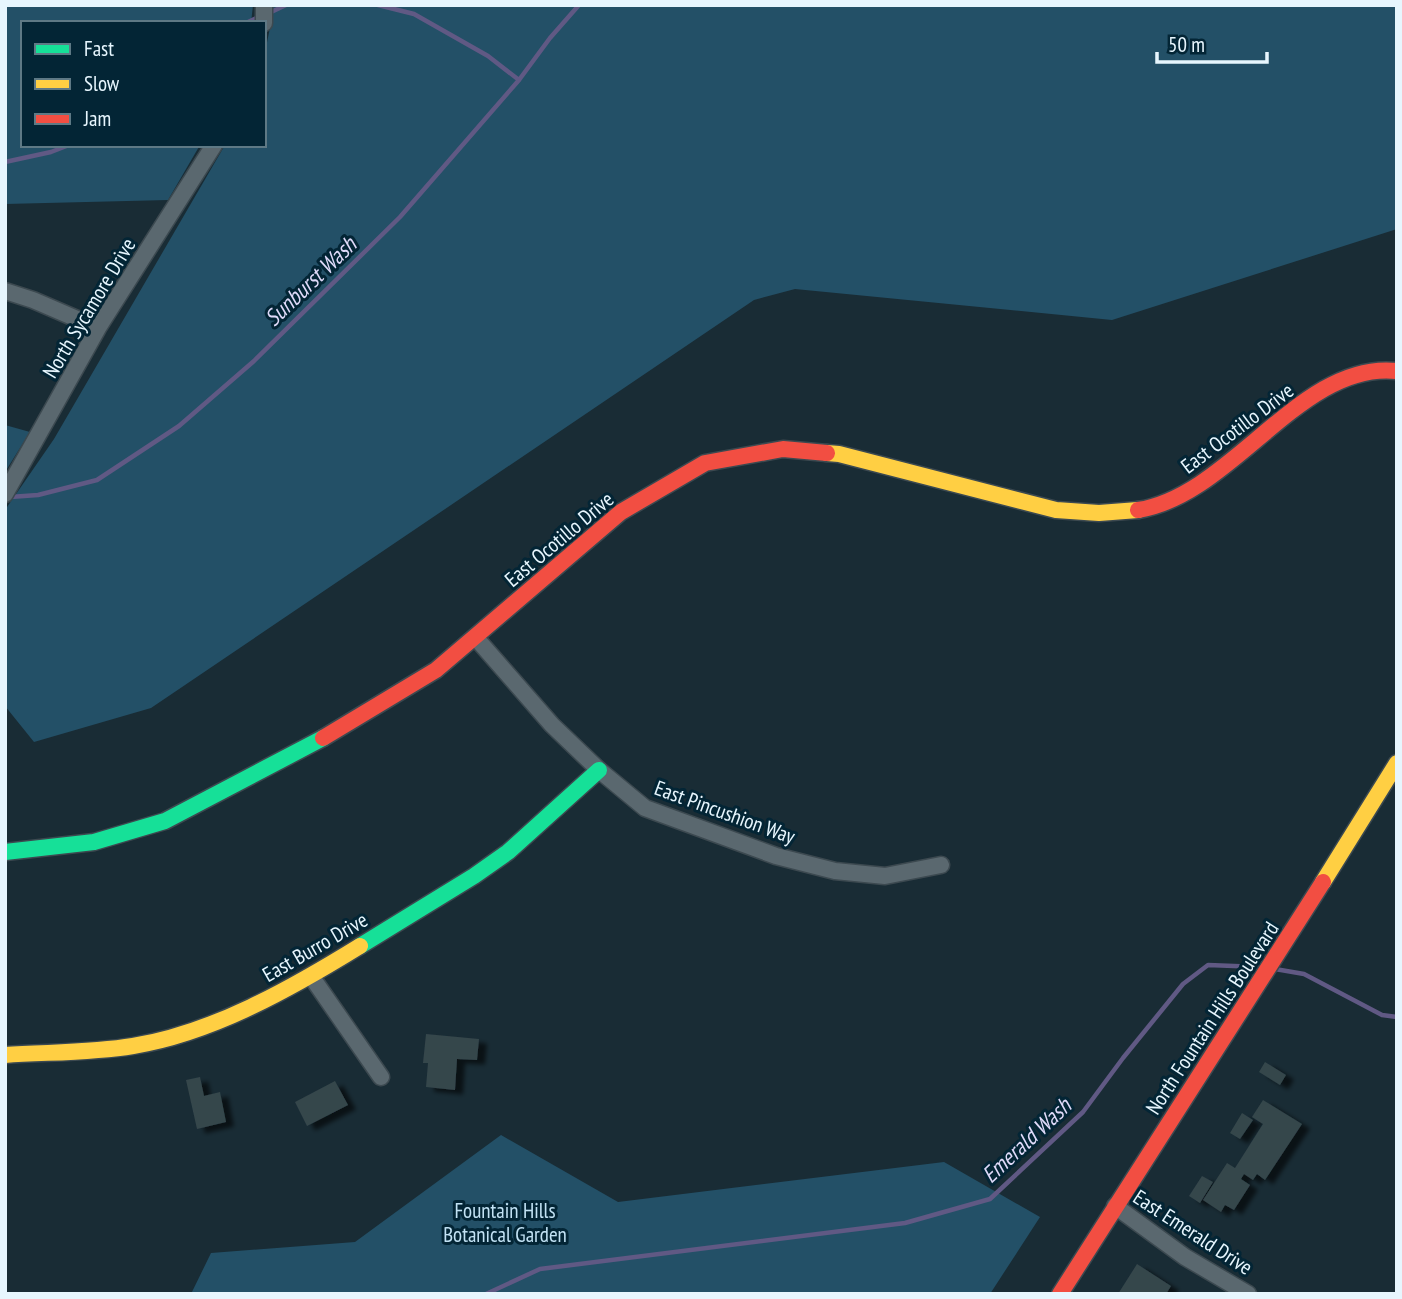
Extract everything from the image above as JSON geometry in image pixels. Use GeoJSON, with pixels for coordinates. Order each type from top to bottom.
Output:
{"type":"FeatureCollection","features":[{"type":"Feature","properties":{"kind":"street","name":"North Sycamore Drive"},"geometry":{"type":"LineString","coordinates":[[5,494],[98,328],[213,147]]}},
{"type":"Feature","properties":{"kind":"street"},"geometry":{"type":"LineString","coordinates":[[5,291],[98,328]]}},
{"type":"Feature","properties":{"kind":"street","name":"East Ocotillo Drive"},"geometry":{"type":"LineString","coordinates":[[5,852],[94,842],[165,821],[311,745],[436,670],[621,512],[705,463],[783,449],[839,454],[1056,510],[1093,514],[1130,511],[1168,502],[1203,483],[1321,391],[1351,376],[1388,369],[1397,371]]}},
{"type":"Feature","properties":{"kind":"street","name":"East Pincushion Way"},"geometry":{"type":"LineString","coordinates":[[476,638],[552,725],[599,770],[645,808],[776,856],[835,871],[885,876],[942,865]]}},
{"type":"Feature","properties":{"kind":"street","name":"North Fountain Hills Boulevard"},"geometry":{"type":"LineString","coordinates":[[1060,1294],[1241,1015],[1397,763]]}},
{"type":"Feature","properties":{"kind":"street","name":"East Burro Drive"},"geometry":{"type":"LineString","coordinates":[[5,1055],[133,1046],[214,1024],[311,976],[474,876],[508,852],[599,770]]}},
{"type":"Feature","properties":{"kind":"street"},"geometry":{"type":"LineString","coordinates":[[311,976],[380,1077]]}},
{"type":"Feature","properties":{"kind":"street","name":"East Emerald Drive"},"geometry":{"type":"LineString","coordinates":[[1115,1206],[1185,1257],[1248,1294]]}},
{"type":"Feature","properties":{"kind":"green space"},"geometry":{"type":"Polygon","coordinates":[[[5,5],[253,5],[251,21],[21,21],[21,147],[199,147],[168,200],[5,204],[5,5]]]}},
{"type":"Feature","properties":{"kind":"green space"},"geometry":{"type":"Polygon","coordinates":[[[272,5],[1397,5],[1397,229],[1112,320],[795,289],[754,300],[151,708],[34,742],[5,706],[5,510],[54,439],[224,147],[266,147],[266,47],[272,5]]]}},
{"type":"Feature","properties":{"kind":"green space"},"geometry":{"type":"Polygon","coordinates":[[[5,425],[30,432],[5,472],[5,425]]]}},
{"type":"Feature","properties":{"kind":"green space","name":"Fountain Hills Botanical Garden"},"geometry":{"type":"Polygon","coordinates":[[[501,1135],[618,1202],[944,1162],[1040,1217],[990,1294],[191,1294],[211,1253],[355,1242],[501,1135]]]}},
{"type":"Feature","properties":{"kind":"building"},"geometry":{"type":"Polygon","coordinates":[[[426,1034],[479,1039],[477,1060],[457,1059],[455,1090],[426,1087],[428,1063],[423,1063],[426,1034]]]}},
{"type":"Feature","properties":{"kind":"building"},"geometry":{"type":"Polygon","coordinates":[[[1265,1062],[1286,1075],[1280,1085],[1259,1072],[1265,1062]]]}},
{"type":"Feature","properties":{"kind":"building"},"geometry":{"type":"Polygon","coordinates":[[[200,1077],[204,1096],[220,1092],[226,1122],[197,1129],[186,1080],[200,1077]]]}},
{"type":"Feature","properties":{"kind":"building"},"geometry":{"type":"Polygon","coordinates":[[[335,1081],[348,1105],[307,1126],[295,1102],[335,1081]]]}},
{"type":"Feature","properties":{"kind":"building"},"geometry":{"type":"Polygon","coordinates":[[[1263,1100],[1302,1124],[1265,1180],[1257,1174],[1253,1180],[1244,1174],[1241,1179],[1250,1185],[1234,1210],[1225,1205],[1221,1212],[1203,1200],[1227,1163],[1235,1168],[1263,1124],[1252,1117],[1263,1100]]]}},
{"type":"Feature","properties":{"kind":"building"},"geometry":{"type":"Polygon","coordinates":[[[1242,1113],[1253,1120],[1240,1139],[1230,1133],[1242,1113]]]}},
{"type":"Feature","properties":{"kind":"building"},"geometry":{"type":"Polygon","coordinates":[[[1202,1176],[1213,1182],[1200,1203],[1189,1196],[1202,1176]]]}},
{"type":"Feature","properties":{"kind":"building"},"geometry":{"type":"Polygon","coordinates":[[[1137,1264],[1171,1286],[1166,1294],[1118,1294],[1137,1264]]]}},
{"type":"Feature","properties":{"kind":"waterway"},"geometry":{"type":"LineString","coordinates":[[269,13],[286,5]]}},
{"type":"Feature","properties":{"kind":"waterway"},"geometry":{"type":"LineString","coordinates":[[378,5],[414,14],[488,56],[519,80]]}},
{"type":"Feature","properties":{"kind":"waterway","name":"Sunburst Wash"},"geometry":{"type":"LineString","coordinates":[[10,497],[38,495],[97,480],[179,426],[254,361],[400,217],[519,80],[579,5]]}},
{"type":"Feature","properties":{"kind":"waterway"},"geometry":{"type":"LineString","coordinates":[[250,21],[261,16]]}},
{"type":"Feature","properties":{"kind":"waterway"},"geometry":{"type":"LineString","coordinates":[[5,162],[64,147]]}},
{"type":"Feature","properties":{"kind":"waterway","name":"Emerald Wash"},"geometry":{"type":"LineString","coordinates":[[486,1294],[540,1269],[905,1223],[990,1199],[1083,1112],[1183,984],[1208,965],[1260,967]]}},
{"type":"Feature","properties":{"kind":"waterway","name":"Emerald Wash"},"geometry":{"type":"LineString","coordinates":[[1275,969],[1304,974],[1382,1015],[1397,1017]]}},
{"type":"Feature","properties":{"kind":"traffic: fast"},"geometry":{"type":"LineString","coordinates":[[5,852],[94,842],[165,821],[323,738]]}},
{"type":"Feature","properties":{"kind":"traffic: fast"},"geometry":{"type":"LineString","coordinates":[[360,946],[508,852],[599,770]]}},
{"type":"Feature","properties":{"kind":"traffic: slow"},"geometry":{"type":"LineString","coordinates":[[827,453],[1056,510],[1099,513],[1138,510]]}},
{"type":"Feature","properties":{"kind":"traffic: slow"},"geometry":{"type":"LineString","coordinates":[[1323,882],[1397,763]]}},
{"type":"Feature","properties":{"kind":"traffic: slow"},"geometry":{"type":"LineString","coordinates":[[5,1055],[133,1046],[193,1031],[279,993],[360,946]]}},
{"type":"Feature","properties":{"kind":"traffic: jam"},"geometry":{"type":"LineString","coordinates":[[1138,510],[1172,499],[1205,480],[1298,406],[1329,386],[1362,373],[1397,371]]}},
{"type":"Feature","properties":{"kind":"traffic: jam"},"geometry":{"type":"LineString","coordinates":[[323,738],[436,670],[621,512],[705,463],[783,449],[827,453]]}},
{"type":"Feature","properties":{"kind":"traffic: jam"},"geometry":{"type":"LineString","coordinates":[[1060,1294],[1323,882]]}}]}
